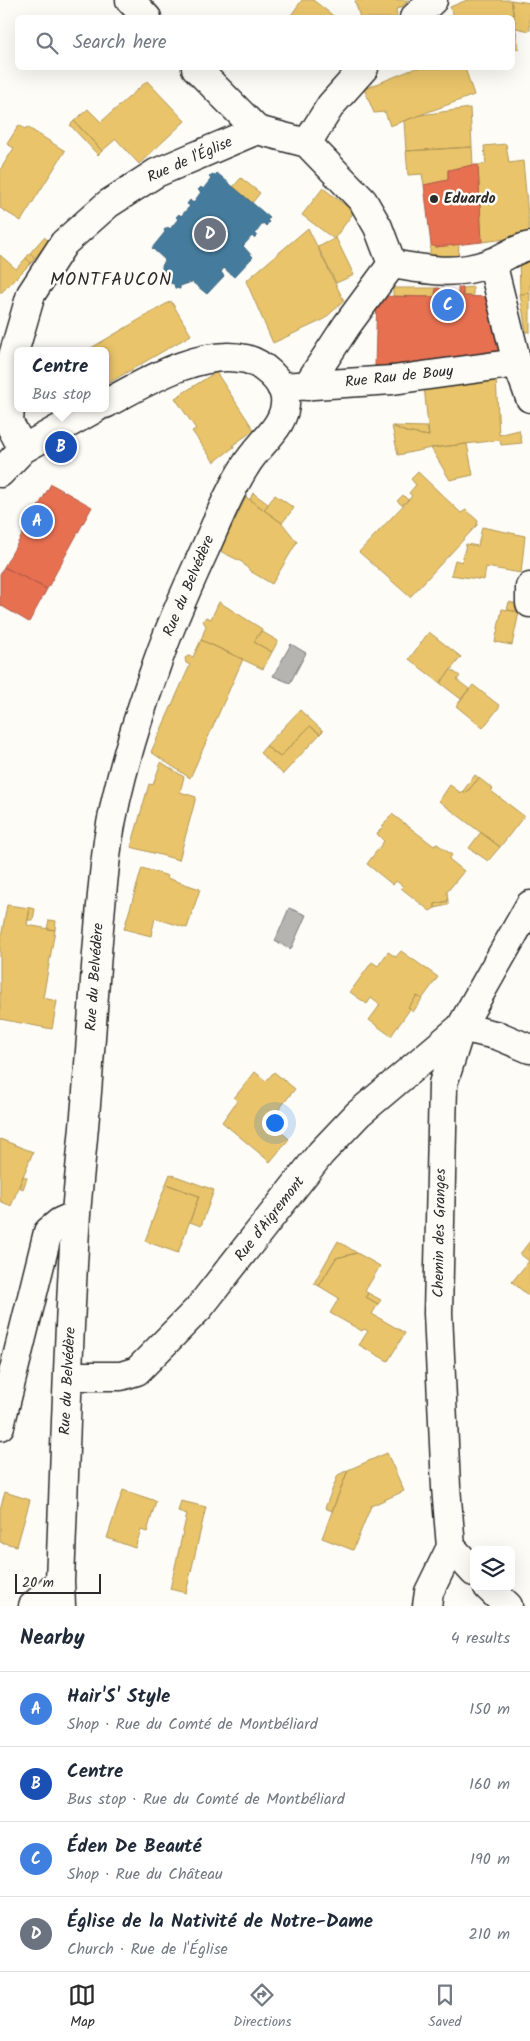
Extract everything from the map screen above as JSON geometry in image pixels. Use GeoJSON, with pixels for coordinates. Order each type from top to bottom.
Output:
{"type":"FeatureCollection","features":[{"type":"Feature","properties":{"kind":"street"},"geometry":{"type":"LineString","coordinates":[[130,0],[144,15]]}},
{"type":"Feature","properties":{"kind":"street"},"geometry":{"type":"LineString","coordinates":[[417,15],[433,0]]}},
{"type":"Feature","properties":{"kind":"street"},"geometry":{"type":"LineString","coordinates":[[198,70],[257,130],[308,143],[363,201],[378,227],[392,264]]}},
{"type":"Feature","properties":{"kind":"street"},"geometry":{"type":"LineString","coordinates":[[308,143],[331,105],[362,70]]}},
{"type":"Feature","properties":{"kind":"street","name":"Rue de l'Église"},"geometry":{"type":"LineString","coordinates":[[16,347],[31,294],[64,243],[108,204],[156,173],[257,130]]}},
{"type":"Feature","properties":{"kind":"street"},"geometry":{"type":"LineString","coordinates":[[392,264],[429,270],[463,271],[492,262],[530,246]]}},
{"type":"Feature","properties":{"kind":"street"},"geometry":{"type":"LineString","coordinates":[[492,262],[517,364],[530,398]]}},
{"type":"Feature","properties":{"kind":"street"},"geometry":{"type":"LineString","coordinates":[[109,402],[153,378],[194,362],[230,357],[249,360],[294,387],[347,325],[392,264]]}},
{"type":"Feature","properties":{"kind":"street","name":"Rue de l'Église"},"geometry":{"type":"LineString","coordinates":[[6,463],[14,353]]}},
{"type":"Feature","properties":{"kind":"street","name":"Rue Rau de Bouy"},"geometry":{"type":"LineString","coordinates":[[294,387],[393,380],[517,364]]}},
{"type":"Feature","properties":{"kind":"street","name":"Rue du Belvédère"},"geometry":{"type":"LineString","coordinates":[[61,1593],[68,1376],[76,1215],[102,894],[109,839],[119,785],[153,674],[187,589],[234,484],[250,457],[273,432],[284,412],[285,398],[294,387]]}},
{"type":"Feature","properties":{"kind":"street"},"geometry":{"type":"LineString","coordinates":[[6,463],[89,412]]}},
{"type":"Feature","properties":{"kind":"street"},"geometry":{"type":"LineString","coordinates":[[530,587],[530,603]]}},
{"type":"Feature","properties":{"kind":"street","name":"Chemin des Granges"},"geometry":{"type":"LineString","coordinates":[[451,1547],[446,1487],[438,1313],[442,1084],[461,1027],[530,905]]}},
{"type":"Feature","properties":{"kind":"street"},"geometry":{"type":"LineString","coordinates":[[461,1027],[499,1036],[530,1049]]}},
{"type":"Feature","properties":{"kind":"street","name":"Rue d'Aigremont"},"geometry":{"type":"LineString","coordinates":[[68,1376],[121,1376],[137,1372],[199,1308],[321,1153],[358,1114],[461,1027]]}},
{"type":"Feature","properties":{"kind":"street"},"geometry":{"type":"LineString","coordinates":[[0,1426],[48,1232],[60,1222],[76,1215]]}},
{"type":"Feature","properties":{"kind":"street"},"geometry":{"type":"LineString","coordinates":[[427,1606],[429,1592],[451,1547],[470,1568]]}},
{"type":"Feature","properties":{"kind":"street"},"geometry":{"type":"LineString","coordinates":[[492,1591],[508,1606]]}},
{"type":"Feature","properties":{"kind":"street"},"geometry":{"type":"LineString","coordinates":[[33,1606],[61,1593]]}},
{"type":"Feature","properties":{"kind":"shaded area"},"geometry":{"type":"Polygon","coordinates":[[[291,644],[306,653],[290,683],[273,676],[291,644]]]}},
{"type":"Feature","properties":{"kind":"shaded area"},"geometry":{"type":"Polygon","coordinates":[[[289,908],[306,915],[291,949],[275,941],[289,908]]]}},
{"type":"Feature","properties":{"kind":"building: Homes"},"geometry":{"type":"Polygon","coordinates":[[[302,0],[313,0],[332,15],[291,15],[302,0]]]}},
{"type":"Feature","properties":{"kind":"building: Homes"},"geometry":{"type":"Polygon","coordinates":[[[409,0],[402,7],[396,9],[397,15],[359,15],[355,1],[409,0]]]}},
{"type":"Feature","properties":{"kind":"building: Homes"},"geometry":{"type":"Polygon","coordinates":[[[467,0],[511,0],[513,15],[454,15],[450,7],[467,0]]]}},
{"type":"Feature","properties":{"kind":"building: Homes"},"geometry":{"type":"Polygon","coordinates":[[[511,0],[530,3],[530,31],[516,28],[511,0]]]}},
{"type":"Feature","properties":{"kind":"building: Homes"},"geometry":{"type":"Polygon","coordinates":[[[515,31],[519,48],[515,49],[515,31]]]}},
{"type":"Feature","properties":{"kind":"building: Homes"},"geometry":{"type":"Polygon","coordinates":[[[411,70],[466,70],[474,95],[390,126],[385,112],[374,113],[364,89],[411,70]]]}},
{"type":"Feature","properties":{"kind":"building: Homes"},"geometry":{"type":"Polygon","coordinates":[[[147,81],[185,121],[139,164],[116,139],[102,151],[74,121],[88,109],[101,122],[147,81]]]}},
{"type":"Feature","properties":{"kind":"building: Homes"},"geometry":{"type":"Polygon","coordinates":[[[470,108],[472,147],[406,151],[404,121],[421,115],[470,108]]]}},
{"type":"Feature","properties":{"kind":"building: Homes"},"geometry":{"type":"Polygon","coordinates":[[[74,121],[102,151],[98,155],[70,125],[74,121]]]}},
{"type":"Feature","properties":{"kind":"building: Homes"},"geometry":{"type":"Polygon","coordinates":[[[19,125],[25,129],[27,127],[65,151],[21,221],[0,208],[0,170],[14,148],[7,144],[19,125]]]}},
{"type":"Feature","properties":{"kind":"building: Homes"},"geometry":{"type":"Polygon","coordinates":[[[506,144],[509,163],[523,161],[530,236],[482,242],[478,165],[486,164],[484,146],[506,144]]]}},
{"type":"Feature","properties":{"kind":"building: Homes"},"geometry":{"type":"Polygon","coordinates":[[[472,147],[473,165],[448,170],[448,180],[424,185],[422,174],[408,175],[406,151],[472,147]]]}},
{"type":"Feature","properties":{"kind":"building: Homes"},"geometry":{"type":"Polygon","coordinates":[[[241,178],[260,193],[252,203],[233,187],[241,178]]]}},
{"type":"Feature","properties":{"kind":"building: Homes"},"geometry":{"type":"Polygon","coordinates":[[[323,188],[354,212],[334,239],[302,215],[323,188]]]}},
{"type":"Feature","properties":{"kind":"building: Homes"},"geometry":{"type":"Polygon","coordinates":[[[308,228],[344,301],[323,320],[273,343],[246,281],[308,228]]]}},
{"type":"Feature","properties":{"kind":"building: Homes"},"geometry":{"type":"Polygon","coordinates":[[[44,237],[49,241],[35,258],[30,253],[44,237]]]}},
{"type":"Feature","properties":{"kind":"building: Homes"},"geometry":{"type":"Polygon","coordinates":[[[336,238],[354,275],[336,283],[318,247],[336,238]]]}},
{"type":"Feature","properties":{"kind":"building: Homes"},"geometry":{"type":"Polygon","coordinates":[[[459,244],[458,263],[429,258],[431,245],[436,247],[459,244]]]}},
{"type":"Feature","properties":{"kind":"building: Homes"},"geometry":{"type":"Polygon","coordinates":[[[30,253],[35,258],[31,263],[26,258],[30,253]]]}},
{"type":"Feature","properties":{"kind":"building: Homes"},"geometry":{"type":"Polygon","coordinates":[[[0,255],[16,269],[26,258],[31,263],[2,292],[0,292],[0,255]]]}},
{"type":"Feature","properties":{"kind":"building: Homes"},"geometry":{"type":"Polygon","coordinates":[[[530,257],[530,293],[520,294],[519,259],[530,257]]]}},
{"type":"Feature","properties":{"kind":"building: Homes"},"geometry":{"type":"Polygon","coordinates":[[[473,287],[473,296],[463,296],[463,288],[473,287]]]}},
{"type":"Feature","properties":{"kind":"building: Homes"},"geometry":{"type":"Polygon","coordinates":[[[393,288],[436,288],[435,297],[393,296],[393,288]]]}},
{"type":"Feature","properties":{"kind":"building: Homes"},"geometry":{"type":"Polygon","coordinates":[[[530,293],[530,332],[526,332],[520,294],[530,293]]]}},
{"type":"Feature","properties":{"kind":"building: Homes"},"geometry":{"type":"Polygon","coordinates":[[[171,301],[191,335],[109,383],[109,347],[93,347],[171,301]]]}},
{"type":"Feature","properties":{"kind":"building: Homes"},"geometry":{"type":"Polygon","coordinates":[[[216,372],[254,430],[214,462],[192,431],[196,429],[175,398],[216,372]]]}},
{"type":"Feature","properties":{"kind":"building: Homes"},"geometry":{"type":"Polygon","coordinates":[[[496,377],[499,435],[519,430],[522,443],[501,445],[500,440],[431,448],[398,455],[392,426],[406,432],[429,436],[424,386],[496,377]]]}},
{"type":"Feature","properties":{"kind":"building: Homes"},"geometry":{"type":"Polygon","coordinates":[[[392,426],[427,427],[429,436],[406,432],[392,426]]]}},
{"type":"Feature","properties":{"kind":"building: Homes"},"geometry":{"type":"Polygon","coordinates":[[[467,444],[473,475],[450,480],[431,448],[467,444]]]}},
{"type":"Feature","properties":{"kind":"building: Homes"},"geometry":{"type":"Polygon","coordinates":[[[418,472],[461,513],[466,510],[478,521],[477,525],[410,597],[359,552],[412,496],[409,493],[416,485],[411,479],[418,472]]]}},
{"type":"Feature","properties":{"kind":"building: Homes"},"geometry":{"type":"Polygon","coordinates":[[[253,493],[268,504],[264,510],[250,499],[253,493]]]}},
{"type":"Feature","properties":{"kind":"building: Homes"},"geometry":{"type":"Polygon","coordinates":[[[275,495],[294,508],[282,523],[264,510],[275,495]]]}},
{"type":"Feature","properties":{"kind":"building: Homes"},"geometry":{"type":"Polygon","coordinates":[[[403,495],[408,500],[402,505],[397,501],[403,495]]]}},
{"type":"Feature","properties":{"kind":"building: Homes"},"geometry":{"type":"Polygon","coordinates":[[[246,497],[282,523],[297,542],[272,584],[250,571],[242,562],[220,551],[246,497]]]}},
{"type":"Feature","properties":{"kind":"building: Homes"},"geometry":{"type":"Polygon","coordinates":[[[482,527],[525,536],[521,573],[486,567],[484,580],[451,575],[455,560],[462,562],[466,544],[478,546],[482,527]]]}},
{"type":"Feature","properties":{"kind":"building: Homes"},"geometry":{"type":"Polygon","coordinates":[[[219,602],[262,629],[254,642],[272,652],[263,669],[201,640],[206,626],[203,621],[206,617],[211,619],[219,602]]]}},
{"type":"Feature","properties":{"kind":"building: Homes"},"geometry":{"type":"Polygon","coordinates":[[[509,602],[521,605],[520,612],[507,610],[509,602]]]}},
{"type":"Feature","properties":{"kind":"building: Homes"},"geometry":{"type":"Polygon","coordinates":[[[502,609],[519,612],[512,645],[495,642],[502,609]]]}},
{"type":"Feature","properties":{"kind":"building: Homes"},"geometry":{"type":"Polygon","coordinates":[[[261,631],[278,641],[272,652],[254,642],[261,631]]]}},
{"type":"Feature","properties":{"kind":"building: Homes"},"geometry":{"type":"Polygon","coordinates":[[[429,632],[461,657],[440,683],[409,659],[429,632]]]}},
{"type":"Feature","properties":{"kind":"building: Homes"},"geometry":{"type":"Polygon","coordinates":[[[201,640],[243,659],[190,778],[151,752],[190,665],[186,663],[185,658],[188,656],[193,657],[201,640]]]}},
{"type":"Feature","properties":{"kind":"building: Homes"},"geometry":{"type":"Polygon","coordinates":[[[451,670],[460,676],[457,680],[469,689],[461,699],[440,683],[451,670]]]}},
{"type":"Feature","properties":{"kind":"building: Homes"},"geometry":{"type":"Polygon","coordinates":[[[473,685],[500,706],[483,728],[456,706],[473,685]]]}},
{"type":"Feature","properties":{"kind":"building: Homes"},"geometry":{"type":"Polygon","coordinates":[[[300,710],[323,731],[320,734],[310,726],[280,757],[266,746],[300,710]]]}},
{"type":"Feature","properties":{"kind":"building: Homes"},"geometry":{"type":"Polygon","coordinates":[[[310,726],[320,734],[283,774],[260,753],[266,746],[280,757],[310,726]]]}},
{"type":"Feature","properties":{"kind":"building: Homes"},"geometry":{"type":"Polygon","coordinates":[[[161,762],[184,777],[180,792],[196,797],[179,860],[131,847],[149,784],[153,785],[161,762]]]}},
{"type":"Feature","properties":{"kind":"building: Homes"},"geometry":{"type":"Polygon","coordinates":[[[475,775],[479,778],[466,793],[463,791],[475,775]]]}},
{"type":"Feature","properties":{"kind":"building: Homes"},"geometry":{"type":"Polygon","coordinates":[[[479,778],[493,789],[491,791],[524,816],[500,847],[439,801],[450,785],[461,793],[463,791],[466,793],[479,778]]]}},
{"type":"Feature","properties":{"kind":"building: Homes"},"geometry":{"type":"Polygon","coordinates":[[[392,814],[434,846],[436,843],[452,855],[449,859],[464,871],[447,892],[448,901],[435,904],[435,908],[430,911],[401,888],[403,886],[396,881],[393,885],[367,864],[384,841],[377,834],[392,814]]]}},
{"type":"Feature","properties":{"kind":"building: Homes"},"geometry":{"type":"Polygon","coordinates":[[[481,832],[500,847],[488,861],[469,848],[481,832]]]}},
{"type":"Feature","properties":{"kind":"building: Homes"},"geometry":{"type":"Polygon","coordinates":[[[142,868],[200,889],[187,928],[155,918],[151,936],[124,929],[142,868]]]}},
{"type":"Feature","properties":{"kind":"building: Homes"},"geometry":{"type":"Polygon","coordinates":[[[448,901],[448,905],[435,908],[435,904],[448,901]]]}},
{"type":"Feature","properties":{"kind":"building: Homes"},"geometry":{"type":"Polygon","coordinates":[[[7,905],[30,908],[27,925],[55,930],[43,998],[57,1001],[52,1029],[0,1019],[0,943],[7,905]]]}},
{"type":"Feature","properties":{"kind":"building: Homes"},"geometry":{"type":"Polygon","coordinates":[[[30,908],[35,909],[33,920],[28,920],[30,908]]]}},
{"type":"Feature","properties":{"kind":"building: Homes"},"geometry":{"type":"Polygon","coordinates":[[[49,920],[56,921],[55,930],[47,929],[49,920]]]}},
{"type":"Feature","properties":{"kind":"building: Homes"},"geometry":{"type":"Polygon","coordinates":[[[401,951],[438,977],[422,999],[417,996],[391,1036],[369,1020],[380,1005],[371,998],[367,1004],[350,992],[372,962],[378,966],[388,952],[396,957],[401,951]]]}},
{"type":"Feature","properties":{"kind":"building: Homes"},"geometry":{"type":"Polygon","coordinates":[[[417,996],[422,999],[413,1012],[408,1008],[417,996]]]}},
{"type":"Feature","properties":{"kind":"building: Homes"},"geometry":{"type":"Polygon","coordinates":[[[255,1072],[266,1081],[274,1072],[295,1089],[279,1109],[283,1113],[273,1125],[289,1139],[270,1162],[222,1122],[237,1101],[234,1098],[255,1072]]]}},
{"type":"Feature","properties":{"kind":"building: Homes"},"geometry":{"type":"Polygon","coordinates":[[[0,1139],[33,1152],[11,1206],[0,1201],[0,1139]]]}},
{"type":"Feature","properties":{"kind":"building: Homes"},"geometry":{"type":"Polygon","coordinates":[[[170,1174],[214,1190],[201,1226],[190,1222],[199,1196],[166,1184],[170,1174]]]}},
{"type":"Feature","properties":{"kind":"building: Homes"},"geometry":{"type":"Polygon","coordinates":[[[23,1176],[27,1178],[23,1189],[19,1187],[23,1176]]]}},
{"type":"Feature","properties":{"kind":"building: Homes"},"geometry":{"type":"Polygon","coordinates":[[[166,1184],[199,1196],[178,1253],[145,1241],[166,1184]]]}},
{"type":"Feature","properties":{"kind":"building: Homes"},"geometry":{"type":"Polygon","coordinates":[[[338,1241],[357,1253],[336,1258],[319,1286],[314,1283],[338,1241]]]}},
{"type":"Feature","properties":{"kind":"building: Homes"},"geometry":{"type":"Polygon","coordinates":[[[530,1241],[530,1297],[512,1282],[529,1261],[520,1254],[530,1241]]]}},
{"type":"Feature","properties":{"kind":"building: Homes"},"geometry":{"type":"Polygon","coordinates":[[[357,1253],[380,1266],[365,1291],[368,1293],[366,1297],[378,1304],[372,1314],[405,1333],[388,1361],[359,1345],[368,1331],[364,1329],[362,1331],[330,1313],[339,1298],[319,1286],[336,1258],[357,1253]]]}},
{"type":"Feature","properties":{"kind":"building: Homes"},"geometry":{"type":"Polygon","coordinates":[[[368,1293],[381,1300],[378,1304],[366,1297],[368,1293]]]}},
{"type":"Feature","properties":{"kind":"building: Homes"},"geometry":{"type":"Polygon","coordinates":[[[387,1453],[404,1491],[371,1506],[353,1550],[322,1538],[348,1470],[387,1453]]]}},
{"type":"Feature","properties":{"kind":"building: Homes"},"geometry":{"type":"Polygon","coordinates":[[[348,1470],[332,1511],[325,1508],[338,1475],[348,1470]]]}},
{"type":"Feature","properties":{"kind":"building: Homes"},"geometry":{"type":"Polygon","coordinates":[[[123,1490],[156,1501],[147,1532],[141,1530],[135,1548],[107,1538],[123,1490]]]}},
{"type":"Feature","properties":{"kind":"building: Homes"},"geometry":{"type":"Polygon","coordinates":[[[5,1492],[30,1500],[17,1546],[0,1542],[0,1509],[5,1492]]]}},
{"type":"Feature","properties":{"kind":"building: Homes"},"geometry":{"type":"Polygon","coordinates":[[[181,1501],[206,1507],[186,1593],[170,1589],[187,1514],[178,1511],[181,1501]]]}},
{"type":"Feature","properties":{"kind":"building: Shops"},"geometry":{"type":"Polygon","coordinates":[[[478,165],[482,242],[436,247],[431,245],[424,185],[448,180],[448,170],[478,165]]]}},
{"type":"Feature","properties":{"kind":"building: Shops"},"geometry":{"type":"Polygon","coordinates":[[[436,288],[440,288],[440,297],[458,297],[458,288],[463,288],[463,296],[487,297],[503,358],[379,369],[379,367],[375,366],[377,296],[435,297],[436,288]]]}},
{"type":"Feature","properties":{"kind":"building: Shops"},"geometry":{"type":"Polygon","coordinates":[[[51,484],[92,507],[47,589],[4,567],[51,484]]]}},
{"type":"Feature","properties":{"kind":"building: Shops"},"geometry":{"type":"Polygon","coordinates":[[[4,567],[47,589],[29,622],[0,605],[0,574],[4,567]]]}},
{"type":"Feature","properties":{"kind":"building: Public"},"geometry":{"type":"Polygon","coordinates":[[[217,173],[270,218],[267,220],[269,222],[266,226],[263,223],[255,234],[257,235],[254,238],[252,236],[243,246],[253,257],[234,277],[224,268],[221,272],[224,276],[207,294],[192,282],[180,286],[180,289],[175,288],[174,284],[170,283],[165,277],[162,278],[162,266],[165,260],[152,248],[165,232],[164,230],[168,227],[170,229],[178,219],[176,217],[179,214],[181,216],[190,206],[187,204],[190,200],[193,203],[201,192],[198,190],[201,187],[203,189],[211,179],[209,177],[212,174],[215,176],[217,173]]]}},
{"type":"Feature","properties":{"kind":"place","name":"Eduardo"},"geometry":{"type":"Point","coordinates":[434,199]}},
{"type":"Feature","properties":{"kind":"place","name":"Église de la Nativité de Notre-Dame"},"geometry":{"type":"Point","coordinates":[210,234]}},
{"type":"Feature","properties":{"kind":"place","name":"Éden De Beauté"},"geometry":{"type":"Point","coordinates":[448,305]}},
{"type":"Feature","properties":{"kind":"place","name":"Centre"},"geometry":{"type":"Point","coordinates":[61,447]}},
{"type":"Feature","properties":{"kind":"place","name":"Hair'S' Style"},"geometry":{"type":"Point","coordinates":[37,521]}},
{"type":"Feature","properties":{"kind":"district","name":"MONTFAUCON"},"geometry":{"type":"Point","coordinates":[111,280]}}]}
